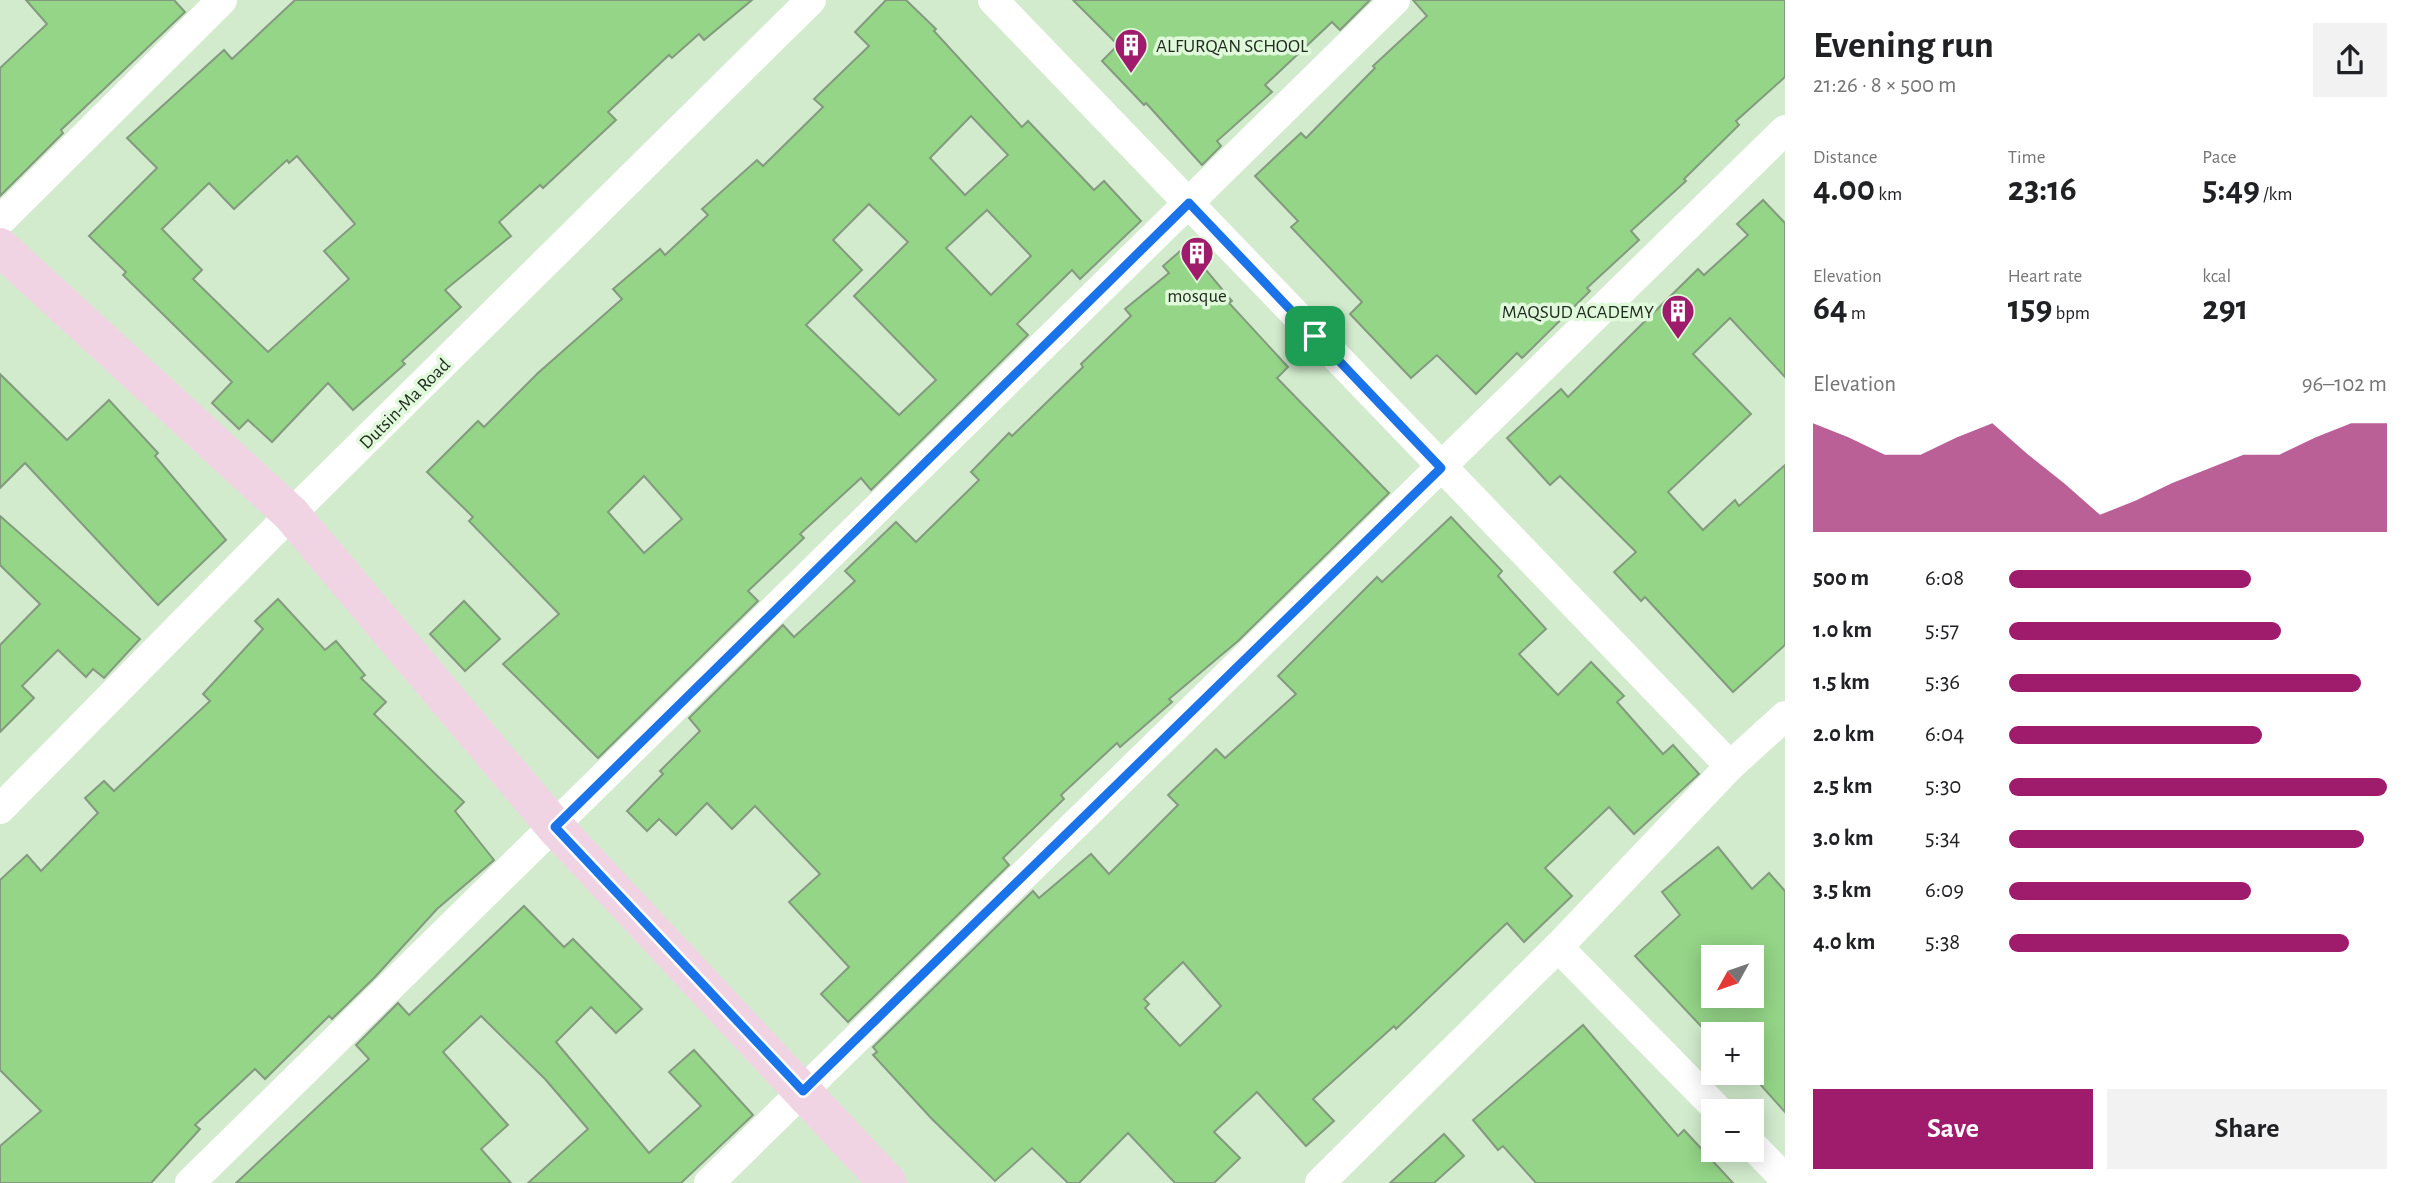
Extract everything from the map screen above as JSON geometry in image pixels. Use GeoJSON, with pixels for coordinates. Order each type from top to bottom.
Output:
{"type":"FeatureCollection","features":[{"type":"Feature","properties":{"kind":"street"},"geometry":{"type":"LineString","coordinates":[[0,221],[222,0]]}},
{"type":"Feature","properties":{"kind":"street","name":"Dutsin-Ma Road"},"geometry":{"type":"LineString","coordinates":[[0,809],[290,514],[811,0]]}},
{"type":"Feature","properties":{"kind":"street"},"geometry":{"type":"LineString","coordinates":[[993,0],[1730,766]]}},
{"type":"Feature","properties":{"kind":"street"},"geometry":{"type":"LineString","coordinates":[[190,1183],[1395,0]]}},
{"type":"Feature","properties":{"kind":"street"},"geometry":{"type":"LineString","coordinates":[[709,1183],[1785,130]]}},
{"type":"Feature","properties":{"kind":"street"},"geometry":{"type":"LineString","coordinates":[[0,247],[290,514],[555,827],[888,1183]]}},
{"type":"Feature","properties":{"kind":"street"},"geometry":{"type":"LineString","coordinates":[[1320,1183],[1558,947],[1730,766],[1785,716]]}},
{"type":"Feature","properties":{"kind":"street"},"geometry":{"type":"LineString","coordinates":[[1558,947],[1707,1099]]}},
{"type":"Feature","properties":{"kind":"street"},"geometry":{"type":"LineString","coordinates":[[1764,1157],[1785,1179]]}},
{"type":"Feature","properties":{"kind":"building"},"geometry":{"type":"Polygon","coordinates":[[[26,0],[174,0],[185,12],[61,130],[63,133],[0,196],[0,68],[47,24],[26,0]]]}},
{"type":"Feature","properties":{"kind":"building"},"geometry":{"type":"Polygon","coordinates":[[[295,0],[752,0],[704,40],[699,34],[672,58],[669,55],[608,112],[616,120],[543,188],[540,185],[499,222],[511,236],[445,290],[461,307],[402,361],[405,364],[353,410],[328,383],[272,442],[248,420],[239,429],[212,403],[232,382],[123,275],[126,272],[89,236],[157,168],[127,138],[224,50],[232,59],[295,0]],[[297,156],[289,163],[287,160],[234,209],[209,183],[162,229],[202,270],[193,279],[268,352],[349,279],[324,251],[355,224],[297,156]]]}},
{"type":"Feature","properties":{"kind":"building"},"geometry":{"type":"Polygon","coordinates":[[[886,0],[906,0],[936,29],[934,31],[1022,127],[1028,121],[1094,190],[1104,181],[1141,221],[1080,279],[1072,270],[1017,324],[1028,335],[871,490],[861,478],[800,534],[804,538],[748,591],[758,601],[598,758],[503,664],[559,614],[469,521],[473,517],[427,472],[478,421],[484,427],[538,373],[622,299],[613,289],[660,249],[665,255],[708,215],[702,209],[757,160],[763,166],[823,107],[814,99],[869,46],[855,32],[886,0]],[[971,116],[930,158],[965,195],[1008,155],[971,116]],[[869,204],[833,240],[862,270],[806,325],[899,415],[936,380],[854,296],[908,242],[869,204]],[[987,210],[946,248],[991,295],[1031,256],[987,210]],[[644,476],[608,512],[644,553],[682,519],[644,476]]]}},
{"type":"Feature","properties":{"kind":"building"},"geometry":{"type":"Polygon","coordinates":[[[1073,0],[1370,0],[1340,30],[1332,22],[1265,85],[1272,92],[1217,141],[1221,146],[1202,165],[1146,103],[1144,105],[1102,61],[1118,45],[1073,0]]]}},
{"type":"Feature","properties":{"kind":"building"},"geometry":{"type":"Polygon","coordinates":[[[1413,0],[1785,0],[1785,77],[1736,121],[1739,125],[1684,179],[1686,181],[1631,231],[1639,240],[1587,288],[1590,291],[1522,358],[1517,353],[1476,394],[1437,355],[1411,378],[1350,314],[1362,302],[1291,227],[1298,221],[1255,176],[1301,133],[1306,138],[1375,68],[1373,66],[1427,16],[1413,0]]]}},
{"type":"Feature","properties":{"kind":"building"},"geometry":{"type":"Polygon","coordinates":[[[1763,200],[1785,223],[1785,377],[1730,318],[1693,354],[1751,414],[1668,492],[1703,530],[1735,500],[1739,506],[1785,465],[1785,645],[1733,692],[1645,597],[1641,601],[1614,572],[1636,552],[1560,476],[1550,485],[1507,438],[1561,389],[1568,397],[1698,269],[1704,275],[1748,235],[1737,224],[1763,200]]]}},
{"type":"Feature","properties":{"kind":"building"},"geometry":{"type":"Polygon","coordinates":[[[1186,246],[1232,301],[1229,303],[1288,367],[1277,378],[1389,493],[1238,641],[1169,699],[1172,702],[1120,747],[1117,743],[1061,795],[1064,799],[1003,858],[1009,865],[848,1022],[821,994],[849,967],[789,902],[820,874],[755,806],[732,829],[707,803],[676,835],[659,819],[647,831],[627,811],[663,774],[660,771],[700,731],[689,718],[783,625],[794,637],[855,581],[845,571],[896,522],[916,542],[979,480],[971,472],[1009,433],[1012,436],[1083,367],[1081,364],[1131,316],[1125,309],[1169,273],[1163,266],[1186,246]]]}},
{"type":"Feature","properties":{"kind":"building"},"geometry":{"type":"Polygon","coordinates":[[[0,374],[67,440],[109,400],[158,453],[155,456],[226,540],[158,605],[25,463],[0,488],[0,374]]]}},
{"type":"Feature","properties":{"kind":"building"},"geometry":{"type":"Polygon","coordinates":[[[0,516],[140,639],[104,678],[93,669],[86,677],[58,650],[22,686],[34,698],[0,732],[0,645],[40,604],[0,565],[0,516]]]}},
{"type":"Feature","properties":{"kind":"building"},"geometry":{"type":"Polygon","coordinates":[[[1451,517],[1502,571],[1498,576],[1546,629],[1519,654],[1558,695],[1591,662],[1624,696],[1617,702],[1663,754],[1673,745],[1699,774],[1634,834],[1609,807],[1545,868],[1572,896],[1524,942],[1507,923],[1396,1029],[1394,1026],[1313,1099],[1334,1121],[1306,1146],[1257,1092],[1214,1132],[1240,1158],[1214,1183],[1175,1183],[1128,1133],[1079,1183],[1068,1183],[1032,1148],[995,1181],[931,1118],[873,1055],[877,1052],[873,1047],[1033,891],[1039,898],[1091,854],[1109,874],[1178,805],[1168,795],[1216,749],[1225,758],[1296,694],[1278,676],[1377,577],[1382,582],[1451,517]],[[1183,962],[1144,999],[1149,1004],[1145,1008],[1180,1046],[1221,1006],[1183,962]]]}},
{"type":"Feature","properties":{"kind":"building"},"geometry":{"type":"Polygon","coordinates":[[[278,599],[325,650],[336,641],[365,675],[361,678],[386,702],[374,714],[464,802],[455,811],[494,860],[437,909],[375,977],[332,1019],[329,1016],[265,1079],[255,1069],[195,1125],[200,1129],[151,1183],[0,1183],[0,1146],[41,1111],[0,1070],[0,880],[27,855],[41,871],[98,813],[85,798],[104,781],[114,791],[210,701],[203,694],[263,629],[255,621],[278,599]]]}},
{"type":"Feature","properties":{"kind":"building"},"geometry":{"type":"Polygon","coordinates":[[[464,601],[500,639],[465,671],[430,634],[464,601]]]}},
{"type":"Feature","properties":{"kind":"building"},"geometry":{"type":"Polygon","coordinates":[[[1718,847],[1752,889],[1769,873],[1785,891],[1785,1112],[1761,1085],[1764,1085],[1764,1022],[1701,1022],[1701,1026],[1635,956],[1680,915],[1662,892],[1718,847]]]}},
{"type":"Feature","properties":{"kind":"building"},"geometry":{"type":"Polygon","coordinates":[[[524,906],[564,947],[573,939],[642,1009],[616,1033],[591,1007],[556,1042],[649,1153],[701,1106],[669,1072],[694,1050],[753,1115],[681,1183],[528,1183],[588,1129],[545,1079],[481,1016],[443,1052],[508,1125],[481,1149],[511,1183],[236,1183],[369,1059],[356,1045],[398,1003],[409,1015],[524,906]]]}},
{"type":"Feature","properties":{"kind":"building"},"geometry":{"type":"Polygon","coordinates":[[[1583,1025],[1678,1136],[1684,1130],[1701,1148],[1701,1162],[1714,1162],[1733,1183],[1536,1183],[1503,1146],[1498,1150],[1473,1120],[1583,1025]]]}},
{"type":"Feature","properties":{"kind":"building"},"geometry":{"type":"Polygon","coordinates":[[[1444,1134],[1464,1156],[1434,1183],[1390,1183],[1444,1134]]]}},
{"type":"Feature","properties":{"kind":"place","name":"ALFURQAN SCHOOL"},"geometry":{"type":"Point","coordinates":[1131,75]}},
{"type":"Feature","properties":{"kind":"place","name":"mosque"},"geometry":{"type":"Point","coordinates":[1197,283]}},
{"type":"Feature","properties":{"kind":"place","name":"MAQSUD ACADEMY"},"geometry":{"type":"Point","coordinates":[1678,341]}},
{"type":"Feature","properties":{"kind":"route"},"geometry":{"type":"LineString","coordinates":[[1189,203],[1315,336],[1441,468],[803,1091],[555,827],[1189,203]]}}]}
